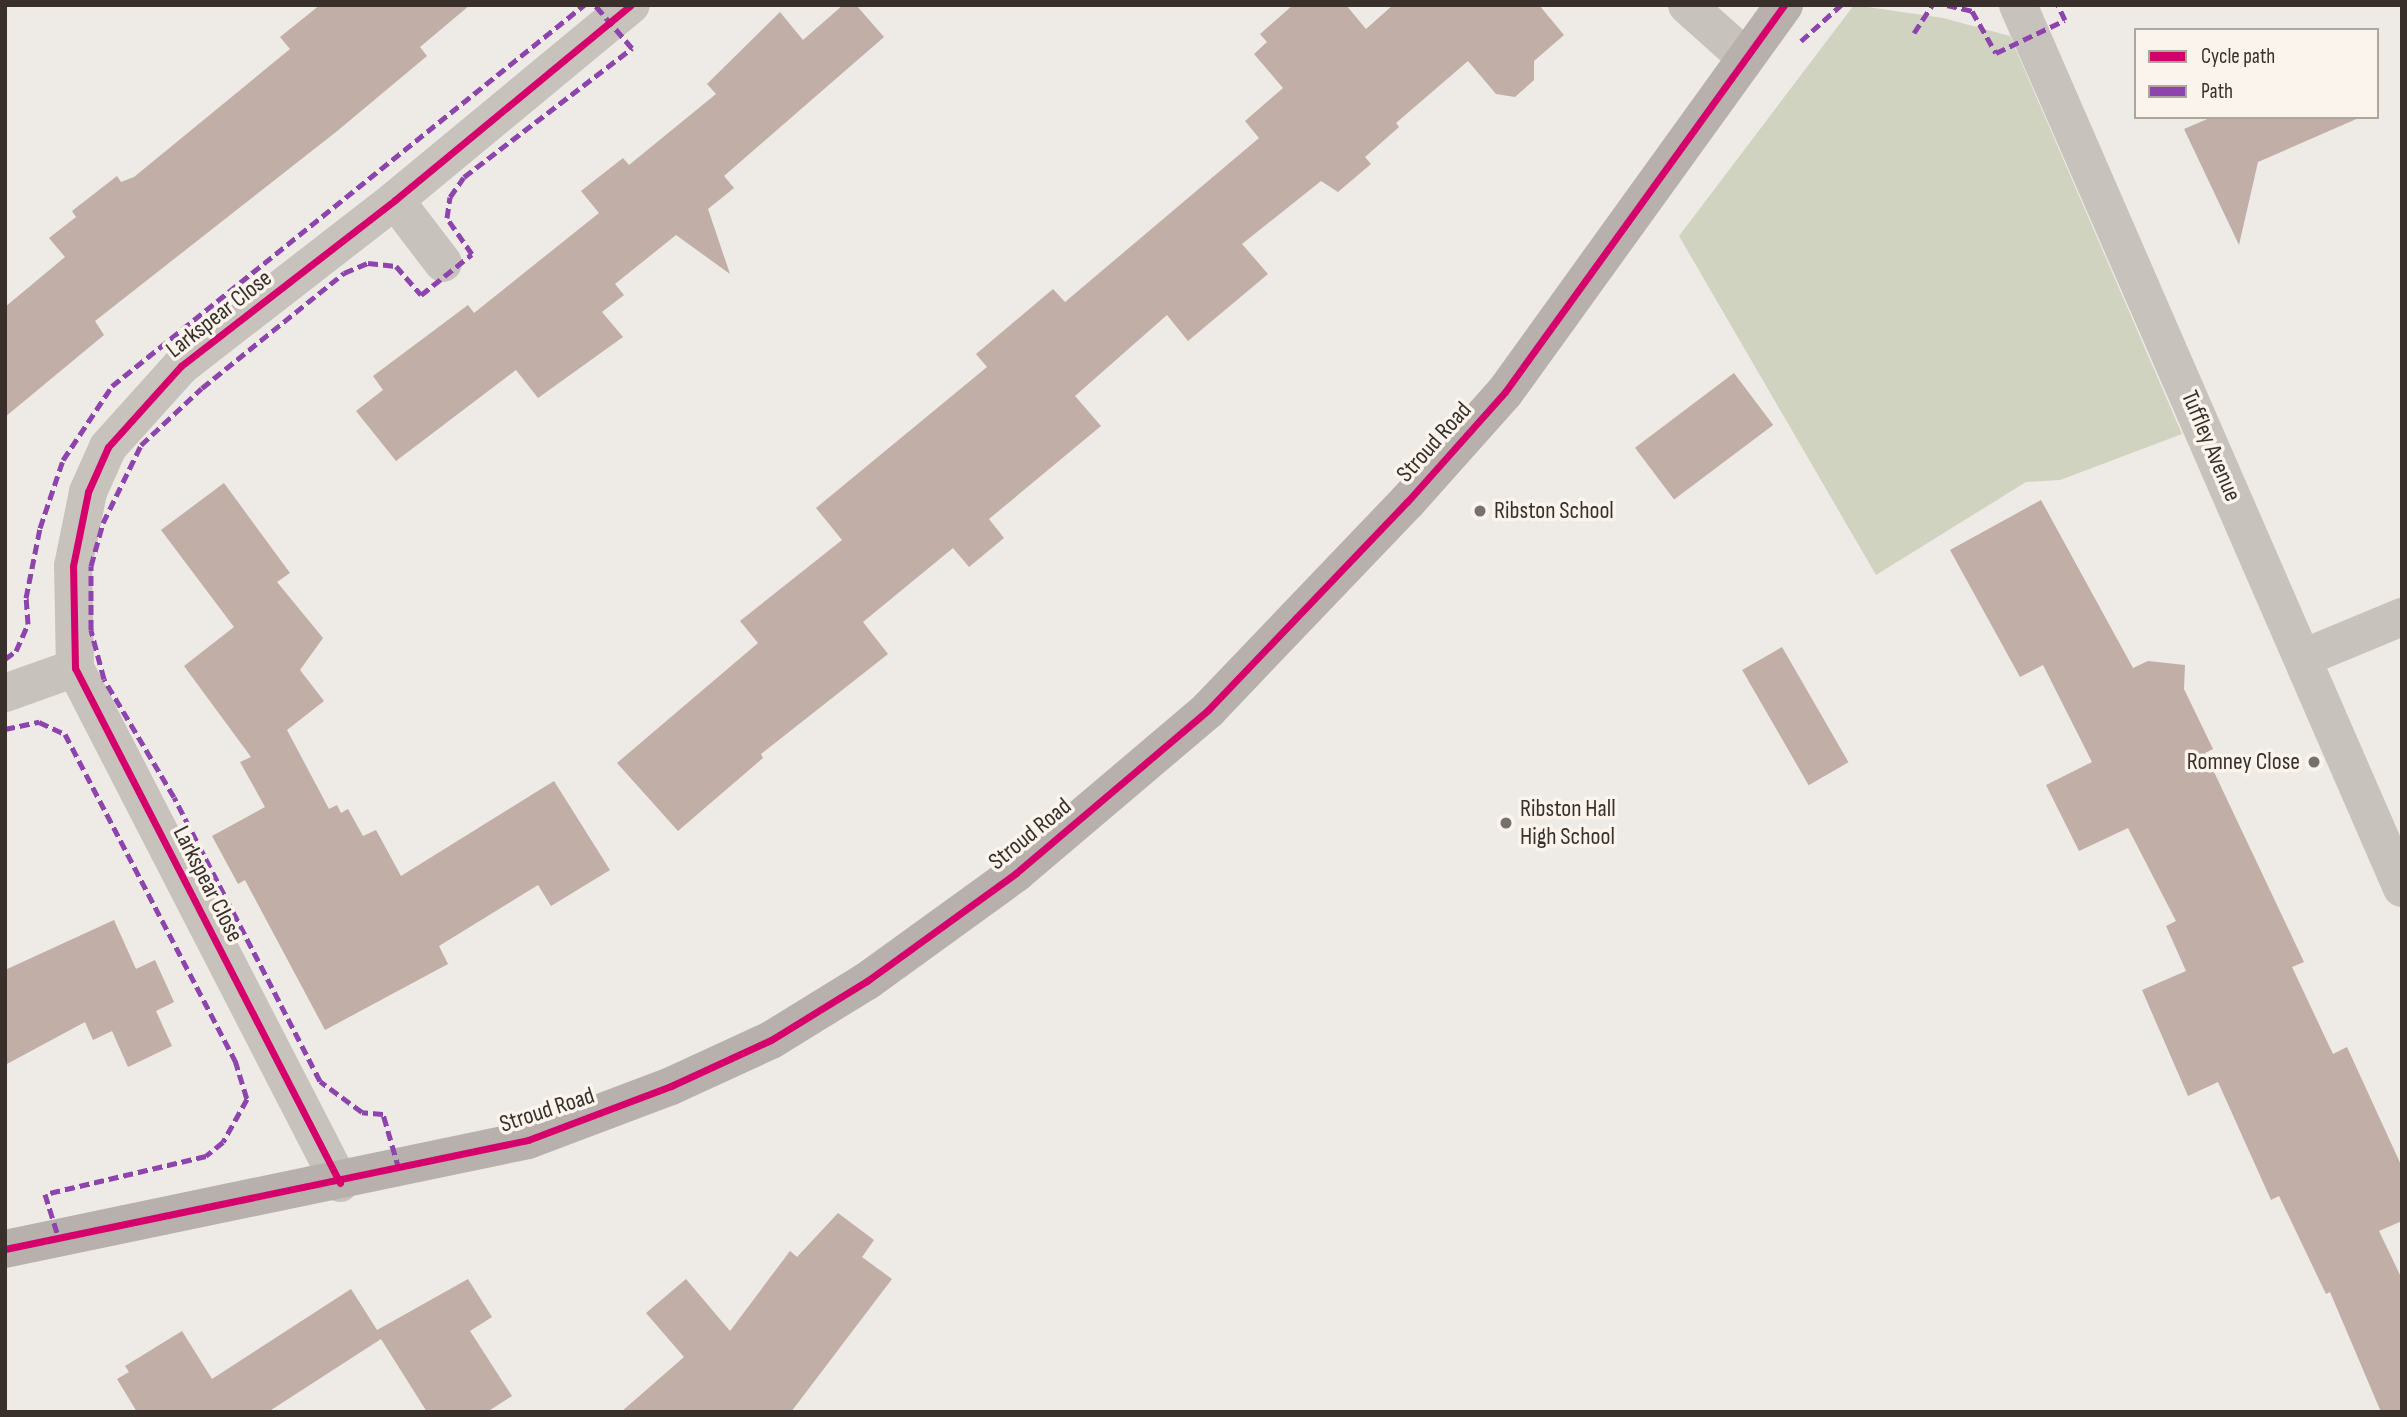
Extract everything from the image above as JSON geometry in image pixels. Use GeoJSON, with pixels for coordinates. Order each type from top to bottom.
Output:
{"type":"FeatureCollection","features":[{"type":"Feature","properties":{"kind":"main road","name":"Stroud Road"},"geometry":{"type":"LineString","coordinates":[[5,1249],[340,1182],[528,1140],[671,1086],[771,1040],[867,981],[1016,873],[1208,710],[1434,472],[1505,392],[1784,5]]}},
{"type":"Feature","properties":{"kind":"street","name":"Larkspear Close"},"geometry":{"type":"LineString","coordinates":[[340,1182],[75,668],[73,566],[88,492],[108,447],[181,366],[395,200],[631,5]]}},
{"type":"Feature","properties":{"kind":"street"},"geometry":{"type":"LineString","coordinates":[[1687,5],[1745,57]]}},
{"type":"Feature","properties":{"kind":"street","name":"Tuffley Avenue"},"geometry":{"type":"LineString","coordinates":[[2018,5],[2402,888]]}},
{"type":"Feature","properties":{"kind":"street"},"geometry":{"type":"LineString","coordinates":[[395,200],[443,263]]}},
{"type":"Feature","properties":{"kind":"street"},"geometry":{"type":"LineString","coordinates":[[2303,658],[2402,617]]}},
{"type":"Feature","properties":{"kind":"street"},"geometry":{"type":"LineString","coordinates":[[5,693],[75,668]]}},
{"type":"Feature","properties":{"kind":"green space"},"geometry":{"type":"Polygon","coordinates":[[[1854,5],[1943,18],[2010,36],[2182,434],[2060,480],[2026,482],[1876,575],[1679,236],[1854,5]]]}},
{"type":"Feature","properties":{"kind":"building"},"geometry":{"type":"Polygon","coordinates":[[[320,5],[470,5],[420,47],[427,56],[336,132],[95,321],[104,335],[5,417],[5,307],[65,257],[49,238],[76,217],[72,211],[117,176],[121,182],[134,177],[290,49],[280,37],[320,5]]]}},
{"type":"Feature","properties":{"kind":"building"},"geometry":{"type":"Polygon","coordinates":[[[843,5],[856,5],[884,37],[724,176],[734,188],[708,209],[730,274],[676,235],[615,284],[624,295],[602,312],[623,337],[538,398],[516,370],[396,461],[356,411],[383,390],[373,376],[468,305],[474,313],[599,213],[581,191],[623,158],[629,165],[716,94],[707,84],[780,12],[803,40],[843,5]]]}},
{"type":"Feature","properties":{"kind":"building"},"geometry":{"type":"Polygon","coordinates":[[[1293,5],[1346,5],[1366,29],[1393,5],[1539,5],[1564,35],[1534,61],[1534,80],[1515,97],[1496,94],[1468,61],[1396,123],[1399,127],[1365,157],[1371,164],[1338,192],[1321,181],[1242,244],[1268,274],[1188,341],[1167,315],[1075,396],[1101,426],[989,519],[1004,538],[969,567],[953,548],[863,622],[888,654],[761,754],[763,758],[678,831],[617,763],[758,643],[740,621],[842,540],[816,508],[987,367],[976,354],[1053,289],[1065,302],[1259,138],[1245,121],[1283,88],[1254,54],[1267,42],[1260,34],[1293,5]]]}},
{"type":"Feature","properties":{"kind":"building"},"geometry":{"type":"Polygon","coordinates":[[[2207,119],[2356,119],[2258,162],[2239,245],[2184,129],[2207,119]]]}},
{"type":"Feature","properties":{"kind":"building"},"geometry":{"type":"Polygon","coordinates":[[[1734,373],[1773,425],[1674,500],[1635,448],[1734,373]]]}},
{"type":"Feature","properties":{"kind":"building"},"geometry":{"type":"Polygon","coordinates":[[[224,483],[290,573],[277,582],[323,638],[300,670],[324,701],[287,730],[329,809],[337,805],[341,813],[348,809],[363,836],[376,830],[401,876],[554,781],[610,870],[551,906],[538,885],[439,946],[448,964],[325,1030],[245,880],[238,884],[212,836],[265,807],[240,762],[251,757],[184,666],[234,627],[161,530],[224,483]]]}},
{"type":"Feature","properties":{"kind":"building"},"geometry":{"type":"Polygon","coordinates":[[[2041,500],[2133,668],[2148,661],[2185,665],[2184,689],[2213,749],[2205,753],[2304,962],[2292,967],[2333,1054],[2347,1047],[2402,1167],[2402,1221],[2379,1231],[2402,1279],[2402,1412],[2381,1412],[2330,1292],[2326,1294],[2279,1196],[2271,1200],[2218,1082],[2188,1096],[2142,990],[2186,971],[2166,926],[2176,921],[2128,828],[2079,851],[2046,785],[2092,762],[2043,665],[2020,677],[1950,550],[2041,500]]]}},
{"type":"Feature","properties":{"kind":"building"},"geometry":{"type":"Polygon","coordinates":[[[1782,647],[1848,762],[1809,785],[1742,670],[1782,647]]]}},
{"type":"Feature","properties":{"kind":"building"},"geometry":{"type":"Polygon","coordinates":[[[114,920],[136,969],[155,960],[174,1002],[156,1011],[172,1046],[128,1067],[112,1031],[93,1040],[85,1022],[5,1065],[5,970],[114,920]]]}},
{"type":"Feature","properties":{"kind":"building"},"geometry":{"type":"Polygon","coordinates":[[[838,1213],[874,1240],[862,1257],[892,1279],[791,1412],[621,1412],[684,1357],[646,1313],[686,1279],[730,1331],[790,1251],[797,1257],[838,1213]]]}},
{"type":"Feature","properties":{"kind":"building"},"geometry":{"type":"Polygon","coordinates":[[[468,1279],[492,1317],[470,1331],[512,1396],[487,1412],[427,1412],[381,1339],[268,1412],[137,1412],[117,1379],[129,1372],[125,1366],[182,1331],[212,1379],[351,1289],[377,1330],[468,1279]]]}},
{"type":"Feature","properties":{"kind":"marked path"},"geometry":{"type":"LineString","coordinates":[[5,659],[16,651],[28,624],[26,598],[40,528],[63,460],[112,386],[584,5]]}},
{"type":"Feature","properties":{"kind":"marked path"},"geometry":{"type":"LineString","coordinates":[[399,1169],[383,1114],[362,1112],[320,1081],[174,797],[104,679],[91,630],[91,566],[103,523],[141,445],[202,388],[344,273],[368,263],[396,266],[421,295],[472,254],[447,218],[450,197],[464,177],[632,48],[595,5]]}},
{"type":"Feature","properties":{"kind":"marked path"},"geometry":{"type":"LineString","coordinates":[[1801,41],[1841,5]]}},
{"type":"Feature","properties":{"kind":"marked path"},"geometry":{"type":"LineString","coordinates":[[1914,33],[1932,5]]}},
{"type":"Feature","properties":{"kind":"marked path"},"geometry":{"type":"LineString","coordinates":[[1947,5],[1972,11],[1996,53],[2065,20],[2058,5]]}},
{"type":"Feature","properties":{"kind":"marked path"},"geometry":{"type":"LineString","coordinates":[[5,729],[39,722],[65,734],[235,1060],[247,1099],[223,1142],[206,1156],[45,1194],[58,1236]]}},
{"type":"Feature","properties":{"kind":"cycle path"},"geometry":{"type":"LineString","coordinates":[[340,1183],[75,668],[73,566],[88,492],[108,447],[181,366],[395,200],[631,5]]}},
{"type":"Feature","properties":{"kind":"cycle path"},"geometry":{"type":"LineString","coordinates":[[5,1249],[528,1140],[671,1086],[771,1040],[867,981],[1016,873],[1208,710],[1407,502],[1505,392],[1784,5]]}},
{"type":"Feature","properties":{"kind":"place","name":"Ribston School"},"geometry":{"type":"Point","coordinates":[1480,511]}},
{"type":"Feature","properties":{"kind":"place","name":"Romney Close"},"geometry":{"type":"Point","coordinates":[2314,762]}},
{"type":"Feature","properties":{"kind":"place","name":"Ribston Hall High School"},"geometry":{"type":"Point","coordinates":[1506,823]}}]}
